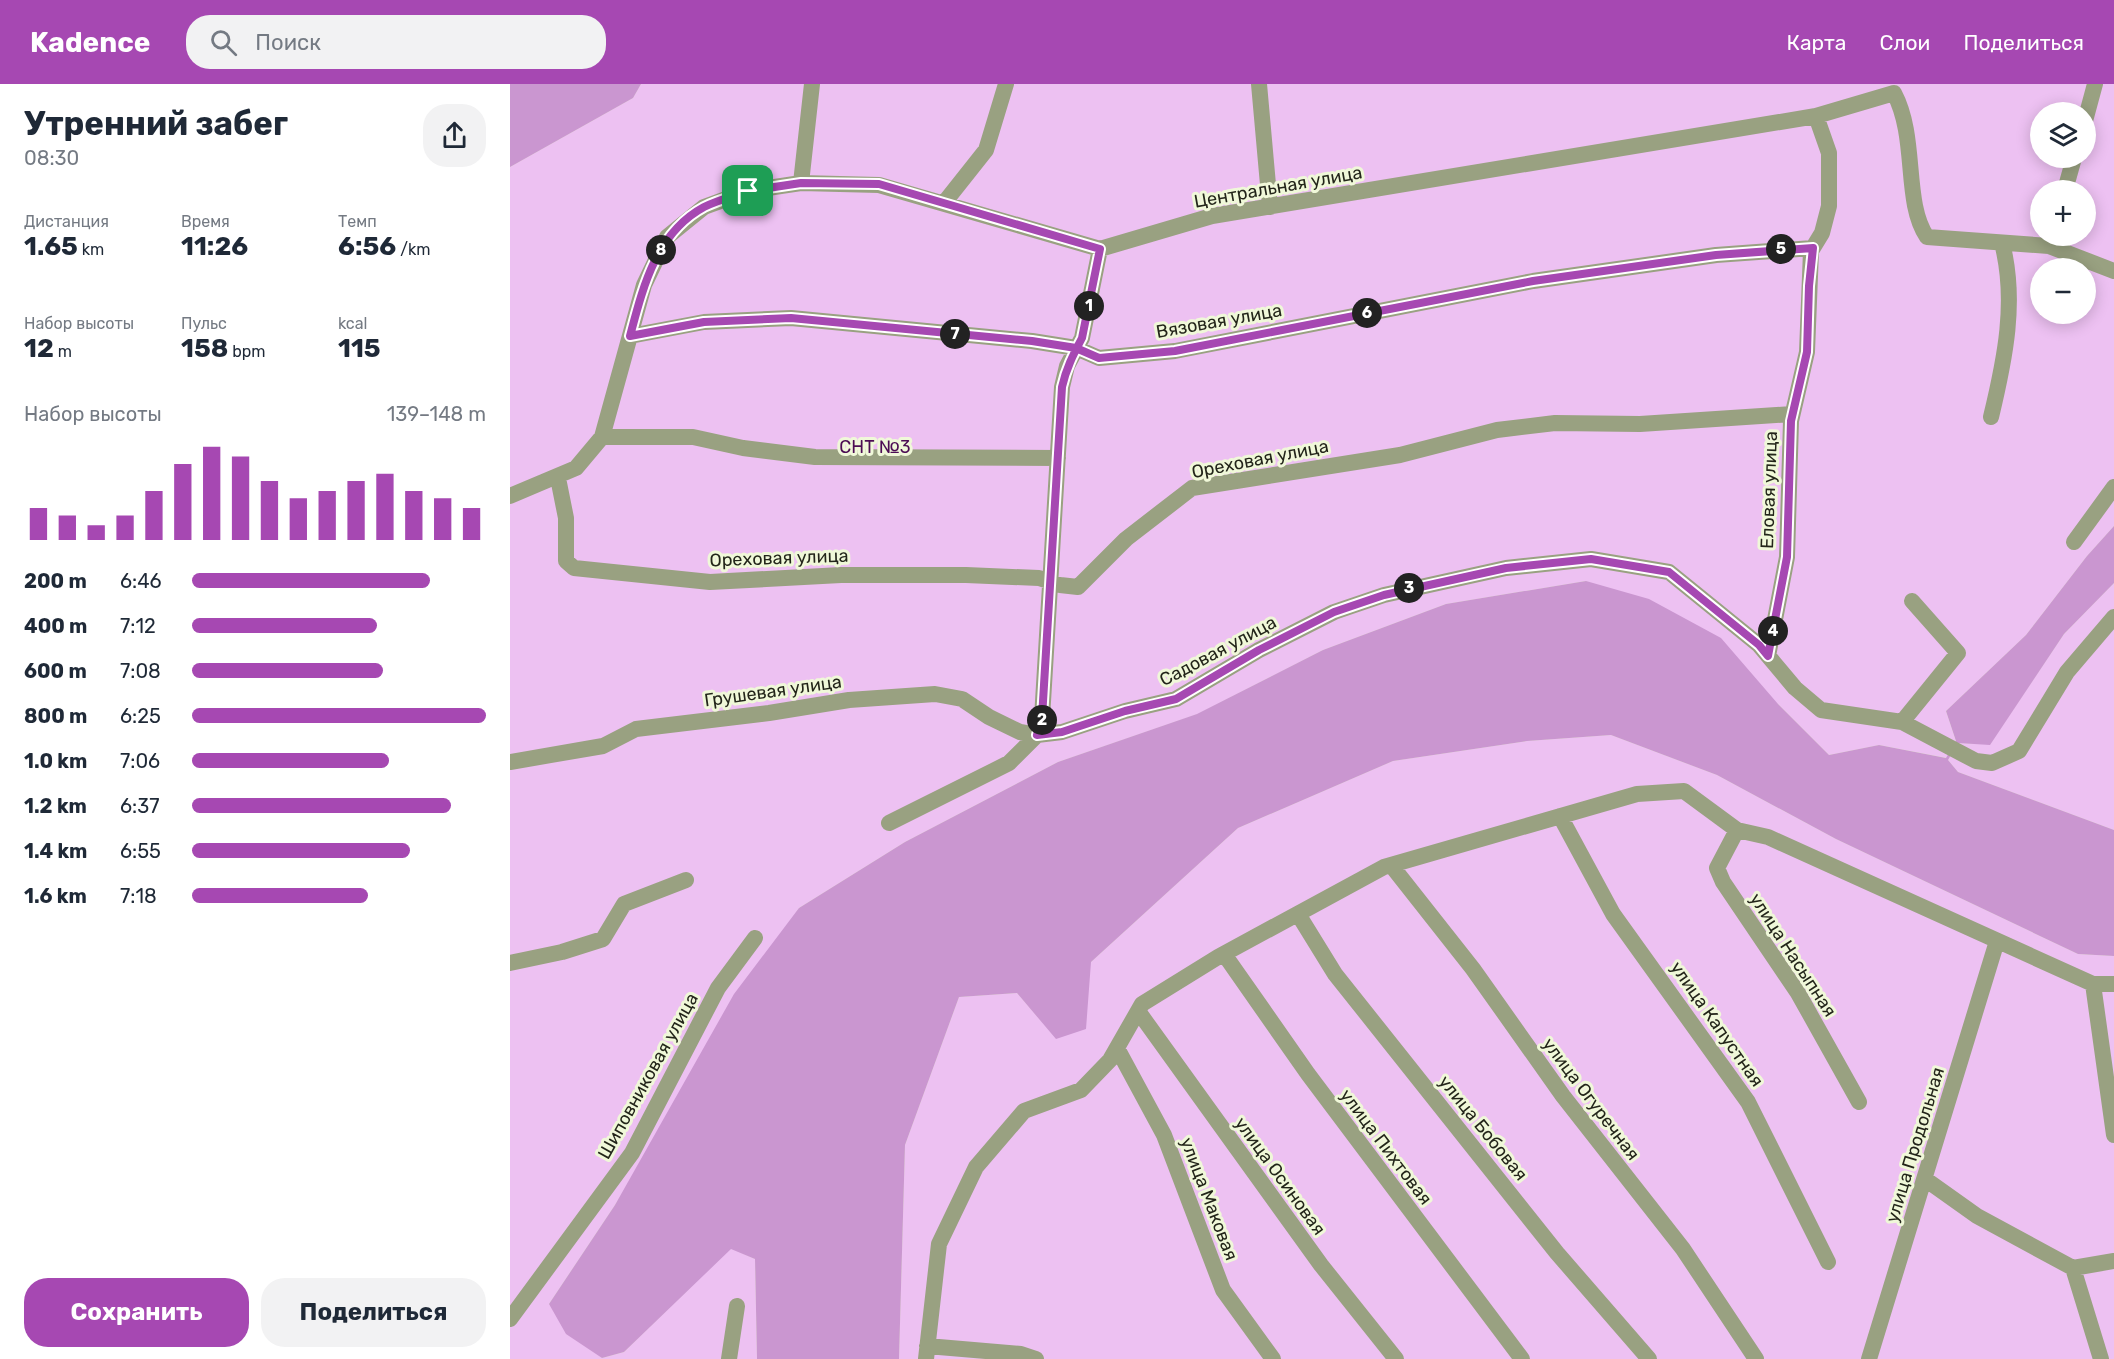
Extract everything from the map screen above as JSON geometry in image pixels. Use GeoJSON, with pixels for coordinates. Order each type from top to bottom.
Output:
{"type":"FeatureCollection","features":[{"type":"Feature","properties":{"kind":"street"},"geometry":{"type":"LineString","coordinates":[[801,183],[812,84]]}},
{"type":"Feature","properties":{"kind":"street"},"geometry":{"type":"LineString","coordinates":[[944,203],[986,150],[1006,84]]}},
{"type":"Feature","properties":{"kind":"street"},"geometry":{"type":"LineString","coordinates":[[1259,84],[1270,207]]}},
{"type":"Feature","properties":{"kind":"street"},"geometry":{"type":"LineString","coordinates":[[2090,102],[2095,84]]}},
{"type":"Feature","properties":{"kind":"street","name":"Центральная улица"},"geometry":{"type":"LineString","coordinates":[[1100,249],[1212,216],[1816,116],[1896,89],[1909,142],[1918,223],[1927,237],[2002,243],[2030,242]]}},
{"type":"Feature","properties":{"kind":"street","name":"Еловая улица"},"geometry":{"type":"LineString","coordinates":[[1768,656],[1787,557],[1792,414],[1807,352],[1809,286],[1813,248],[1822,233],[1829,206],[1831,175],[1829,153],[1816,116]]}},
{"type":"Feature","properties":{"kind":"street"},"geometry":{"type":"LineString","coordinates":[[510,496],[576,468],[602,437],[644,285],[668,237],[704,207],[748,191],[801,183],[879,184],[1100,249],[1082,338],[1067,366],[1062,387],[1042,718],[1037,735],[1009,763],[889,824]]}},
{"type":"Feature","properties":{"kind":"street"},"geometry":{"type":"LineString","coordinates":[[1991,417],[2001,376],[2009,317],[2008,266],[2002,243]]}},
{"type":"Feature","properties":{"kind":"street","name":"Центральная улица"},"geometry":{"type":"LineString","coordinates":[[2061,246],[2114,271]]}},
{"type":"Feature","properties":{"kind":"street","name":"Вязовая улица"},"geometry":{"type":"LineString","coordinates":[[630,336],[704,322],[791,318],[1032,341],[1076,348],[1099,358],[1175,351],[1533,281],[1716,255],[1813,248]]}},
{"type":"Feature","properties":{"kind":"street","name":"Ореховая улица"},"geometry":{"type":"LineString","coordinates":[[558,477],[566,518],[566,561],[574,568],[710,582],[841,574],[966,574],[1040,578],[1078,587],[1126,539],[1192,488],[1400,455],[1497,430],[1555,423],[1640,424],[1792,414]]}},
{"type":"Feature","properties":{"kind":"street"},"geometry":{"type":"LineString","coordinates":[[602,437],[693,437],[743,448],[815,458],[1058,458]]}},
{"type":"Feature","properties":{"kind":"street"},"geometry":{"type":"LineString","coordinates":[[2074,542],[2114,487]]}},
{"type":"Feature","properties":{"kind":"street","name":"Садовая улица"},"geometry":{"type":"LineString","coordinates":[[1037,735],[1062,732],[1125,711],[1176,699],[1259,650],[1334,612],[1384,595],[1506,568],[1591,559],[1669,572],[1743,632],[1768,656],[1795,688],[1821,710],[1902,722],[1976,761],[1992,763],[2019,751],[2067,672],[2114,617]]}},
{"type":"Feature","properties":{"kind":"street"},"geometry":{"type":"LineString","coordinates":[[1902,722],[1958,653],[1912,601]]}},
{"type":"Feature","properties":{"kind":"street","name":"Грушевая улица"},"geometry":{"type":"LineString","coordinates":[[510,762],[603,746],[636,729],[769,713],[849,700],[935,694],[962,699],[1010,727],[1037,735]]}},
{"type":"Feature","properties":{"kind":"street"},"geometry":{"type":"LineString","coordinates":[[1036,1359],[1021,1354],[926,1353],[939,1244],[976,1167],[1024,1111],[1082,1090],[1110,1060],[1142,1004],[1224,954],[1391,865],[1637,794],[1684,790],[1737,830],[1768,837],[2093,984],[2114,984]]}},
{"type":"Feature","properties":{"kind":"street","name":"улица Капустная"},"geometry":{"type":"LineString","coordinates":[[1560,816],[1613,914],[1748,1101],[1828,1262]]}},
{"type":"Feature","properties":{"kind":"street","name":"улица Насыпная"},"geometry":{"type":"LineString","coordinates":[[1737,830],[1717,868],[1720,875],[1798,993],[1859,1101]]}},
{"type":"Feature","properties":{"kind":"street","name":"улица Огуречная"},"geometry":{"type":"LineString","coordinates":[[1391,865],[1473,969],[1563,1096],[1683,1249],[1756,1359]]}},
{"type":"Feature","properties":{"kind":"street"},"geometry":{"type":"LineString","coordinates":[[510,963],[562,952],[603,939],[624,904],[686,880]]}},
{"type":"Feature","properties":{"kind":"street","name":"улица Бобовая"},"geometry":{"type":"LineString","coordinates":[[1298,914],[1335,974],[1557,1253],[1649,1359]]}},
{"type":"Feature","properties":{"kind":"street","name":"Шиповниковая улица"},"geometry":{"type":"LineString","coordinates":[[510,1318],[632,1153],[718,988],[755,938]]}},
{"type":"Feature","properties":{"kind":"street","name":"улица Продольная"},"geometry":{"type":"LineString","coordinates":[[1869,1359],[1997,942]]}},
{"type":"Feature","properties":{"kind":"street","name":"улица Пихтовая"},"geometry":{"type":"LineString","coordinates":[[1224,954],[1308,1074],[1522,1359]]}},
{"type":"Feature","properties":{"kind":"street"},"geometry":{"type":"LineString","coordinates":[[2093,984],[2114,1135]]}},
{"type":"Feature","properties":{"kind":"street","name":"улица Осиновая"},"geometry":{"type":"LineString","coordinates":[[1138,1011],[1321,1265],[1396,1359]]}},
{"type":"Feature","properties":{"kind":"street","name":"улица Маковая"},"geometry":{"type":"LineString","coordinates":[[1117,1048],[1164,1135],[1223,1290],[1273,1359]]}},
{"type":"Feature","properties":{"kind":"street"},"geometry":{"type":"LineString","coordinates":[[1925,1179],[1977,1216],[2073,1268],[2114,1261]]}},
{"type":"Feature","properties":{"kind":"street"},"geometry":{"type":"LineString","coordinates":[[2073,1268],[2101,1359]]}},
{"type":"Feature","properties":{"kind":"street"},"geometry":{"type":"LineString","coordinates":[[729,1359],[737,1306]]}},
{"type":"Feature","properties":{"kind":"green space","name":"СНТ №3"},"geometry":{"type":"Polygon","coordinates":[[[641,84],[2114,84],[2114,526],[2087,556],[2026,635],[1946,711],[1956,741],[1947,758],[1879,745],[1829,755],[1778,704],[1586,581],[1446,604],[1323,650],[1198,714],[1058,762],[905,842],[799,908],[615,1205],[549,1304],[602,1358],[624,1352],[731,1248],[755,1259],[757,1359],[510,1359],[510,167],[633,98],[641,84]]]}},
{"type":"Feature","properties":{"kind":"green space"},"geometry":{"type":"Polygon","coordinates":[[[2114,583],[2114,830],[1958,772],[1948,760],[1958,743],[1990,744],[2064,634],[2114,583]]]}},
{"type":"Feature","properties":{"kind":"green space"},"geometry":{"type":"Polygon","coordinates":[[[1611,735],[1717,775],[1836,839],[2078,954],[2114,956],[2114,1359],[899,1359],[905,1145],[959,997],[1017,993],[1056,1038],[1091,962],[1238,828],[1393,761],[1527,741],[1611,735]]]}},
{"type":"Feature","properties":{"kind":"shaded area"},"geometry":{"type":"Polygon","coordinates":[[[510,84],[641,84],[633,98],[510,167],[510,84]]]}},
{"type":"Feature","properties":{"kind":"shaded area"},"geometry":{"type":"Polygon","coordinates":[[[2114,526],[2114,583],[2064,634],[1990,745],[1958,743],[1948,760],[1958,772],[2114,830],[2114,956],[2078,954],[1836,839],[1717,775],[1611,735],[1527,741],[1393,761],[1238,828],[1091,962],[1086,1029],[1056,1039],[1017,993],[959,997],[905,1145],[899,1359],[757,1359],[755,1259],[731,1249],[624,1352],[602,1358],[566,1334],[549,1304],[615,1205],[734,994],[799,908],[905,842],[1058,762],[1197,714],[1323,650],[1446,604],[1586,581],[1649,599],[1721,638],[1778,704],[1829,755],[1879,745],[1946,758],[1956,741],[1946,711],[2026,635],[2087,556],[2114,526]]]}},
{"type":"Feature","properties":{"kind":"route"},"geometry":{"type":"LineString","coordinates":[[748,191],[704,207],[668,237],[644,285],[630,336],[704,322],[791,318],[1032,341],[1076,348],[1099,358],[1175,351],[1533,281],[1716,255],[1813,248],[1811,251],[1807,352],[1791,421],[1787,557],[1768,656],[1759,645],[1669,572],[1591,559],[1506,568],[1456,577],[1384,595],[1334,612],[1259,650],[1176,699],[1125,711],[1062,732],[1037,735],[1042,718],[1062,387],[1067,366],[1076,348],[1082,338],[1100,249],[879,184],[801,183],[748,191]]}}]}
